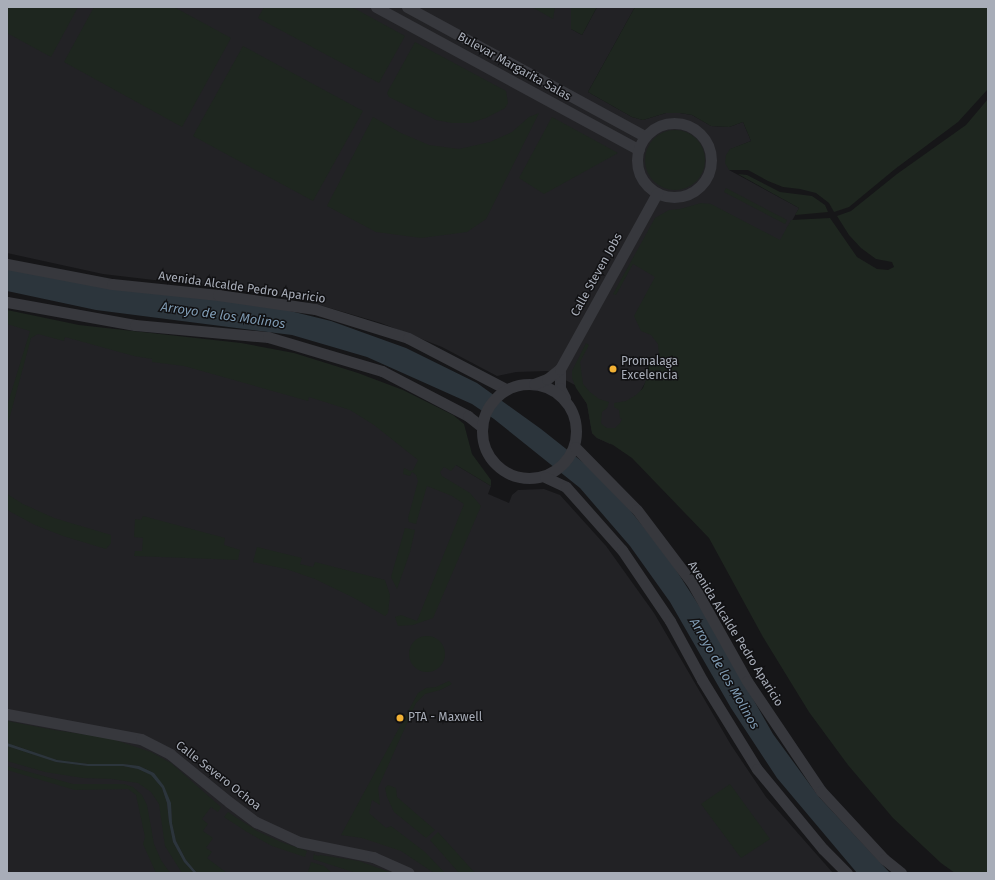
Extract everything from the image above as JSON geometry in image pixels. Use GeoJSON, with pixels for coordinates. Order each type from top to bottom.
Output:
{"type":"FeatureCollection","features":[{"type":"Feature","properties":{"kind":"street","name":"Bulevar Margarita Salas"},"geometry":{"type":"LineString","coordinates":[[376,7],[639,150]]}},
{"type":"Feature","properties":{"kind":"street","name":"Bulevar Margarita Salas"},"geometry":{"type":"LineString","coordinates":[[407,7],[646,136]]}},
{"type":"Feature","properties":{"kind":"street"},"geometry":{"type":"LineString","coordinates":[[666,124],[690,126],[702,134],[711,152],[710,173],[705,183],[687,196],[676,198],[660,195],[648,187],[639,174],[637,160],[639,150],[646,136],[656,128],[666,124]]}},
{"type":"Feature","properties":{"kind":"street","name":"Calle Steven Jobs"},"geometry":{"type":"LineString","coordinates":[[534,384],[547,379],[560,369],[657,193]]}},
{"type":"Feature","properties":{"kind":"street","name":"Avenida Alcalde Pedro Aparicio"},"geometry":{"type":"LineString","coordinates":[[7,264],[112,284],[218,295],[316,309],[408,338],[506,389]]}},
{"type":"Feature","properties":{"kind":"street"},"geometry":{"type":"LineString","coordinates":[[7,302],[135,325],[268,337],[382,371],[468,416],[482,426]]}},
{"type":"Feature","properties":{"kind":"street","name":"Calle Steven Jobs"},"geometry":{"type":"LineString","coordinates":[[560,369],[560,388],[564,398]]}},
{"type":"Feature","properties":{"kind":"street"},"geometry":{"type":"LineString","coordinates":[[534,384],[550,388],[564,398],[572,409],[576,420],[575,448],[568,460],[545,477],[531,479],[512,476],[496,465],[485,448],[481,431],[485,413],[492,401],[506,389],[519,385],[534,384]]}},
{"type":"Feature","properties":{"kind":"street","name":"Avenida Alcalde Pedro Aparicio"},"geometry":{"type":"LineString","coordinates":[[575,448],[637,510],[692,584],[747,681],[821,790],[884,859],[900,873]]}},
{"type":"Feature","properties":{"kind":"street"},"geometry":{"type":"LineString","coordinates":[[545,477],[566,487],[622,550],[670,621],[702,680],[757,769],[823,849],[847,873]]}},
{"type":"Feature","properties":{"kind":"street","name":"Calle Severo Ochoa"},"geometry":{"type":"LineString","coordinates":[[7,714],[141,739],[170,754],[256,822],[299,842],[373,857],[409,873]]}},
{"type":"Feature","properties":{"kind":"shaded area"},"geometry":{"type":"Polygon","coordinates":[[[7,7],[571,7],[571,29],[582,35],[597,7],[635,7],[588,92],[632,117],[643,120],[666,113],[680,113],[692,115],[711,126],[729,127],[743,122],[751,141],[731,149],[729,170],[799,208],[781,241],[714,263],[610,444],[597,438],[592,433],[587,404],[575,385],[548,371],[516,372],[497,376],[442,347],[381,323],[313,303],[257,292],[103,274],[7,253],[7,7]]]}},
{"type":"Feature","properties":{"kind":"shaded area"},"geometry":{"type":"Polygon","coordinates":[[[7,7],[78,7],[51,57],[7,33],[7,7]]]}},
{"type":"Feature","properties":{"kind":"shaded area"},"geometry":{"type":"Polygon","coordinates":[[[94,7],[174,7],[231,38],[182,127],[64,62],[94,7]]]}},
{"type":"Feature","properties":{"kind":"shaded area"},"geometry":{"type":"Polygon","coordinates":[[[264,7],[352,7],[405,36],[379,83],[258,18],[264,7]]]}},
{"type":"Feature","properties":{"kind":"shaded area"},"geometry":{"type":"Polygon","coordinates":[[[532,7],[555,7],[553,19],[532,7]]]}},
{"type":"Feature","properties":{"kind":"shaded area"},"geometry":{"type":"Polygon","coordinates":[[[571,7],[597,7],[582,35],[571,29],[571,7]]]}},
{"type":"Feature","properties":{"kind":"shaded area"},"geometry":{"type":"Polygon","coordinates":[[[635,7],[988,7],[988,89],[958,122],[895,169],[849,207],[834,212],[829,203],[816,193],[783,187],[748,170],[729,170],[725,163],[726,155],[730,149],[751,141],[743,122],[729,127],[711,126],[692,115],[680,113],[666,113],[643,120],[632,117],[588,92],[635,7]]]}},
{"type":"Feature","properties":{"kind":"shaded area"},"geometry":{"type":"Polygon","coordinates":[[[415,42],[506,91],[508,103],[505,108],[486,118],[470,123],[452,123],[436,120],[389,97],[387,93],[415,42]]]}},
{"type":"Feature","properties":{"kind":"shaded area"},"geometry":{"type":"Polygon","coordinates":[[[243,46],[363,111],[313,201],[193,136],[243,46]]]}},
{"type":"Feature","properties":{"kind":"shaded area"},"geometry":{"type":"Polygon","coordinates":[[[988,99],[988,873],[955,873],[941,863],[893,818],[848,765],[809,712],[763,637],[709,538],[632,458],[613,445],[597,438],[592,433],[587,404],[576,388],[572,378],[572,371],[586,343],[589,345],[580,362],[583,384],[599,399],[609,402],[607,408],[602,412],[601,423],[607,428],[615,428],[622,419],[620,418],[619,410],[614,407],[614,403],[626,401],[636,395],[643,388],[647,377],[648,366],[655,362],[659,356],[658,344],[651,335],[641,331],[634,316],[655,277],[633,264],[616,295],[613,294],[655,218],[669,210],[680,209],[701,203],[711,204],[780,240],[791,220],[830,218],[857,257],[877,269],[888,270],[894,267],[892,262],[876,259],[861,248],[849,235],[837,216],[851,211],[897,174],[966,125],[988,99]]]}},
{"type":"Feature","properties":{"kind":"shaded area"},"geometry":{"type":"Polygon","coordinates":[[[539,113],[486,219],[467,232],[421,238],[376,232],[327,206],[373,117],[401,133],[429,145],[459,149],[490,142],[512,132],[529,117],[539,113]]]}},
{"type":"Feature","properties":{"kind":"shaded area"},"geometry":{"type":"Polygon","coordinates":[[[552,117],[618,153],[544,194],[519,178],[552,117]]]}},
{"type":"Feature","properties":{"kind":"shaded area"},"geometry":{"type":"Polygon","coordinates":[[[675,130],[692,135],[700,143],[705,160],[700,177],[692,185],[675,190],[658,185],[650,177],[645,160],[650,143],[658,135],[675,130]]]}},
{"type":"Feature","properties":{"kind":"shaded area"},"geometry":{"type":"Polygon","coordinates":[[[738,174],[747,175],[780,192],[812,196],[825,205],[828,212],[795,215],[799,208],[738,174]]]}},
{"type":"Feature","properties":{"kind":"shaded area"},"geometry":{"type":"Polygon","coordinates":[[[726,188],[787,220],[785,224],[724,192],[726,188]]]}},
{"type":"Feature","properties":{"kind":"shaded area"},"geometry":{"type":"Polygon","coordinates":[[[7,310],[79,325],[241,343],[294,353],[358,373],[403,390],[453,415],[464,424],[472,454],[491,480],[491,486],[456,465],[451,471],[444,467],[440,472],[442,476],[470,493],[481,506],[433,618],[413,625],[398,626],[395,617],[401,615],[417,621],[464,504],[452,496],[427,486],[416,524],[409,522],[408,518],[418,481],[416,475],[412,472],[410,476],[403,474],[404,468],[410,471],[413,470],[418,460],[374,425],[350,410],[309,397],[308,401],[184,366],[152,362],[152,359],[134,356],[65,337],[64,341],[38,334],[31,338],[7,427],[7,406],[30,331],[7,324],[7,310]]]}},
{"type":"Feature","properties":{"kind":"shaded area"},"geometry":{"type":"Polygon","coordinates":[[[7,315],[308,386],[456,465],[491,486],[488,494],[509,503],[512,495],[518,490],[544,489],[560,495],[606,546],[654,613],[731,745],[766,797],[833,873],[7,873],[7,315]]]}},
{"type":"Feature","properties":{"kind":"shaded area"},"geometry":{"type":"Polygon","coordinates":[[[7,494],[23,504],[54,518],[111,535],[111,543],[106,549],[63,536],[35,525],[7,510],[7,494]]]}},
{"type":"Feature","properties":{"kind":"shaded area"},"geometry":{"type":"Polygon","coordinates":[[[143,516],[225,538],[224,545],[240,550],[238,560],[134,556],[135,551],[142,551],[143,538],[134,537],[135,519],[141,520],[143,516]]]}},
{"type":"Feature","properties":{"kind":"shaded area"},"geometry":{"type":"Polygon","coordinates":[[[405,528],[415,530],[410,552],[397,589],[391,577],[405,528]]]}},
{"type":"Feature","properties":{"kind":"shaded area"},"geometry":{"type":"Polygon","coordinates":[[[257,547],[302,558],[300,564],[313,567],[315,562],[385,580],[390,595],[388,613],[385,616],[354,598],[315,579],[286,569],[253,562],[257,547]]]}},
{"type":"Feature","properties":{"kind":"shaded area"},"geometry":{"type":"Polygon","coordinates":[[[427,636],[440,641],[445,654],[440,667],[427,672],[414,667],[409,654],[414,641],[427,636]]]}},
{"type":"Feature","properties":{"kind":"shaded area"},"geometry":{"type":"Polygon","coordinates":[[[449,681],[452,684],[440,690],[425,694],[416,703],[378,788],[380,805],[372,800],[369,813],[386,828],[391,826],[425,852],[445,873],[434,873],[401,851],[362,838],[341,835],[418,693],[426,688],[436,687],[449,681]]]}},
{"type":"Feature","properties":{"kind":"shaded area"},"geometry":{"type":"Polygon","coordinates":[[[7,721],[109,738],[151,752],[171,763],[221,807],[218,812],[211,807],[202,819],[208,824],[203,831],[213,838],[206,848],[212,852],[207,858],[227,873],[197,873],[186,860],[176,841],[172,823],[171,803],[154,773],[139,766],[123,764],[88,764],[57,760],[7,743],[7,721]]]}},
{"type":"Feature","properties":{"kind":"shaded area"},"geometry":{"type":"Polygon","coordinates":[[[7,746],[56,762],[88,766],[123,766],[138,769],[151,775],[162,788],[167,803],[173,842],[184,862],[194,873],[182,873],[165,846],[159,804],[151,792],[138,783],[112,779],[83,778],[45,772],[7,761],[7,746]]]}},
{"type":"Feature","properties":{"kind":"shaded area"},"geometry":{"type":"Polygon","coordinates":[[[7,766],[73,784],[124,784],[133,787],[142,795],[147,805],[154,844],[161,860],[170,873],[156,873],[143,844],[145,837],[136,795],[128,789],[75,790],[7,770],[7,766]]]}},
{"type":"Feature","properties":{"kind":"shaded area"},"geometry":{"type":"Polygon","coordinates":[[[730,784],[770,839],[741,858],[701,804],[730,784]]]}},
{"type":"Feature","properties":{"kind":"shaded area"},"geometry":{"type":"Polygon","coordinates":[[[388,785],[396,788],[397,797],[435,830],[426,838],[394,812],[387,797],[385,788],[388,785]]]}},
{"type":"Feature","properties":{"kind":"shaded area"},"geometry":{"type":"Polygon","coordinates":[[[228,812],[257,831],[281,842],[307,851],[305,857],[272,846],[247,832],[224,817],[228,812]]]}},
{"type":"Feature","properties":{"kind":"shaded area"},"geometry":{"type":"Polygon","coordinates":[[[438,832],[475,873],[459,873],[430,840],[438,832]]]}},
{"type":"Feature","properties":{"kind":"shaded area"},"geometry":{"type":"Polygon","coordinates":[[[314,853],[315,855],[319,856],[359,861],[392,873],[356,873],[313,859],[314,853]]]}},
{"type":"Feature","properties":{"kind":"shaded area"},"geometry":{"type":"Polygon","coordinates":[[[311,862],[324,866],[332,873],[308,872],[311,862]]]}},
{"type":"Feature","properties":{"kind":"water","name":"Arroyo de los Molinos"},"geometry":{"type":"Polygon","coordinates":[[[7,268],[282,309],[331,321],[406,348],[477,383],[541,429],[599,475],[625,504],[667,556],[707,618],[773,734],[819,797],[890,873],[857,873],[777,778],[731,708],[670,602],[630,546],[580,488],[494,419],[472,404],[367,357],[292,335],[96,310],[7,291],[7,268]]]}},
{"type":"Feature","properties":{"kind":"water"},"geometry":{"type":"Polygon","coordinates":[[[7,743],[57,760],[88,764],[123,764],[139,766],[154,773],[164,786],[171,803],[172,823],[176,841],[186,860],[197,873],[194,873],[184,862],[173,842],[167,803],[162,788],[151,775],[138,769],[123,766],[88,766],[56,762],[7,746],[7,743]]]}},
{"type":"Feature","properties":{"kind":"place","name":"Promalaga Excelencia"},"geometry":{"type":"Point","coordinates":[613,369]}},
{"type":"Feature","properties":{"kind":"place","name":"PTA - Maxwell"},"geometry":{"type":"Point","coordinates":[400,718]}}]}
